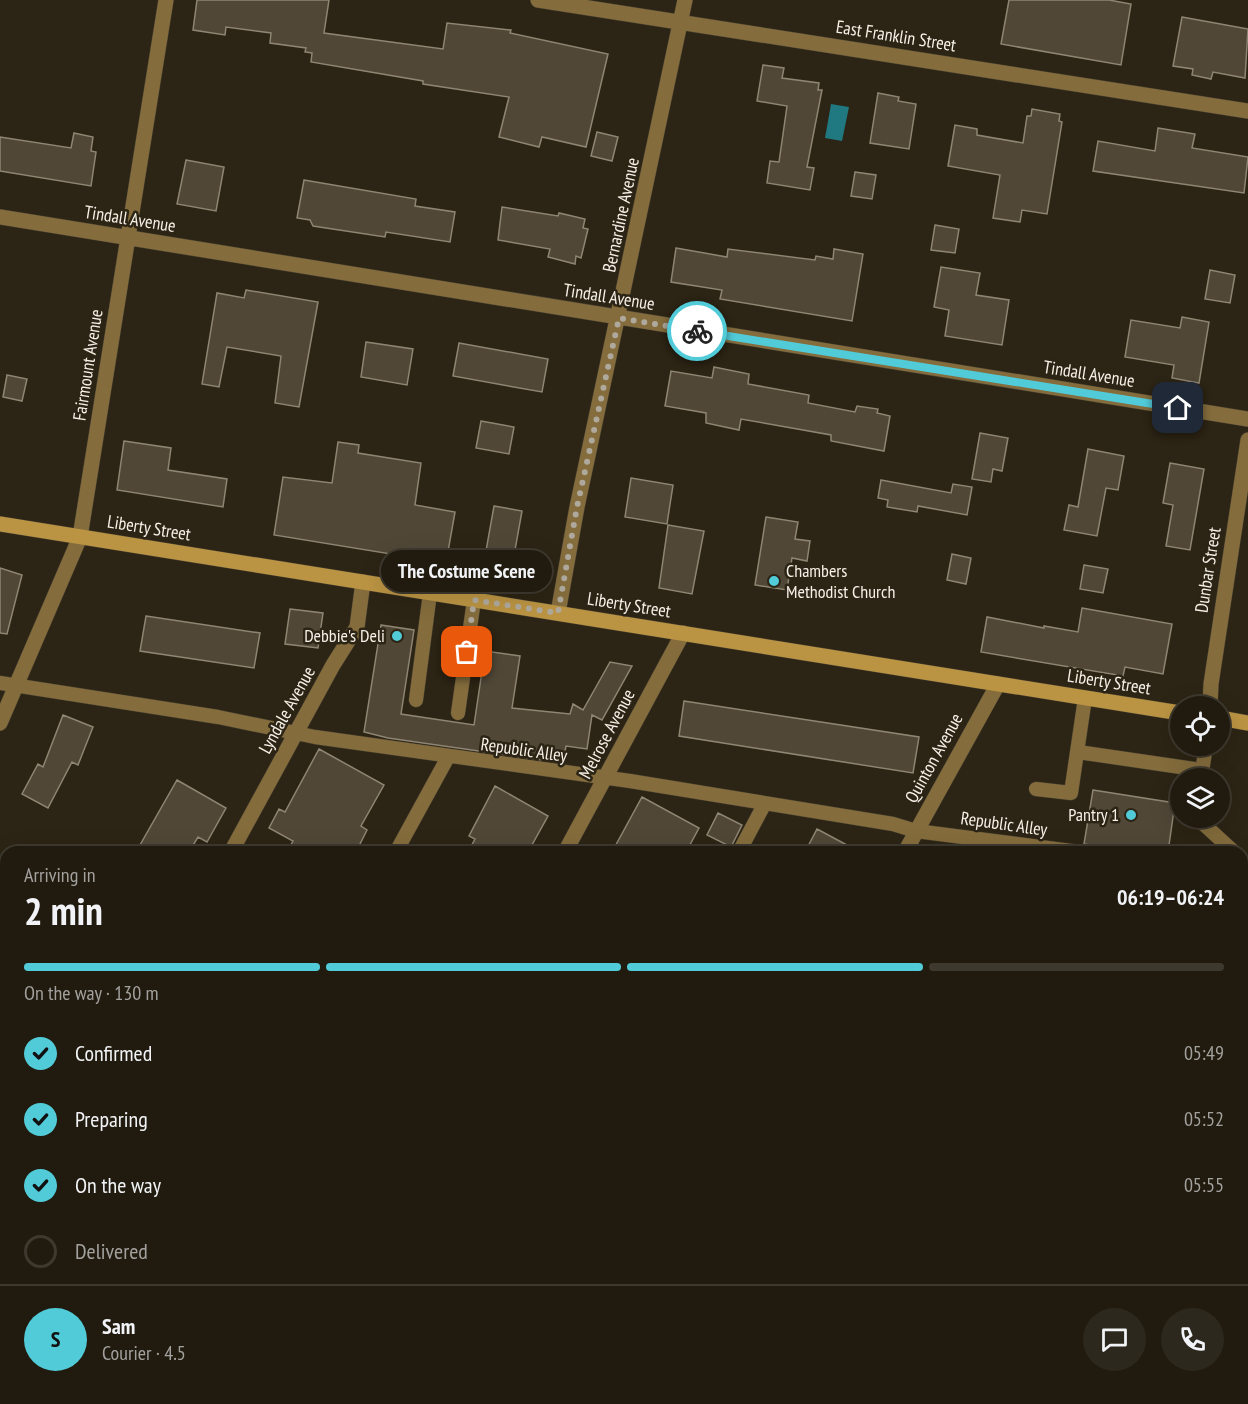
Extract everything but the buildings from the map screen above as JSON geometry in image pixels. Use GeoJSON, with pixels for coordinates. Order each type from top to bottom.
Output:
{"type":"FeatureCollection","features":[{"type":"Feature","properties":{"kind":"street","name":"Fairmount Avenue"},"geometry":{"type":"LineString","coordinates":[[0,723],[80,537],[166,0]]}},
{"type":"Feature","properties":{"kind":"street","name":"East Franklin Street"},"geometry":{"type":"LineString","coordinates":[[538,0],[1248,111]]}},
{"type":"Feature","properties":{"kind":"street","name":"Bernardine Avenue"},"geometry":{"type":"LineString","coordinates":[[558,613],[577,507],[685,0]]}},
{"type":"Feature","properties":{"kind":"street","name":"Tindall Avenue"},"geometry":{"type":"LineString","coordinates":[[0,218],[1248,419]]}},
{"type":"Feature","properties":{"kind":"street","name":"Dunbar Street"},"geometry":{"type":"LineString","coordinates":[[1210,696],[1248,440]]}},
{"type":"Feature","properties":{"kind":"street","name":"Liberty Street"},"geometry":{"type":"LineString","coordinates":[[0,524],[1170,711]]}},
{"type":"Feature","properties":{"kind":"street","name":"Lyndale Avenue"},"geometry":{"type":"LineString","coordinates":[[234,846],[357,627],[363,582]]}},
{"type":"Feature","properties":{"kind":"street","name":"Melrose Avenue"},"geometry":{"type":"LineString","coordinates":[[568,846],[683,633]]}},
{"type":"Feature","properties":{"kind":"street","name":"Quinton Avenue"},"geometry":{"type":"LineString","coordinates":[[908,846],[998,684]]}},
{"type":"Feature","properties":{"kind":"street"},"geometry":{"type":"LineString","coordinates":[[1230,720],[1248,723]]}},
{"type":"Feature","properties":{"kind":"lane"},"geometry":{"type":"LineString","coordinates":[[416,700],[430,593]]}},
{"type":"Feature","properties":{"kind":"lane"},"geometry":{"type":"LineString","coordinates":[[458,713],[474,600]]}},
{"type":"Feature","properties":{"kind":"lane","name":"Republic Alley"},"geometry":{"type":"LineString","coordinates":[[0,683],[297,731],[315,737],[765,803],[893,824],[916,831],[1032,846]]}},
{"type":"Feature","properties":{"kind":"lane"},"geometry":{"type":"LineString","coordinates":[[1036,789],[1071,793],[1084,698]]}},
{"type":"Feature","properties":{"kind":"lane"},"geometry":{"type":"LineString","coordinates":[[1078,752],[1170,768]]}},
{"type":"Feature","properties":{"kind":"lane"},"geometry":{"type":"LineString","coordinates":[[399,846],[448,757]]}},
{"type":"Feature","properties":{"kind":"lane"},"geometry":{"type":"LineString","coordinates":[[742,846],[765,803]]}},
{"type":"Feature","properties":{"kind":"lane"},"geometry":{"type":"LineString","coordinates":[[1208,828],[1227,846]]}},
{"type":"Feature","properties":{"kind":"water"},"geometry":{"type":"Polygon","coordinates":[[[831,104],[849,107],[842,141],[825,138],[831,104]]]}},
{"type":"Feature","properties":{"kind":"way so far"},"geometry":{"type":"LineString","coordinates":[[467,652],[474,600],[558,613],[577,507],[619,318],[697,331]]}},
{"type":"Feature","properties":{"kind":"place","name":"Chambers Methodist Church"},"geometry":{"type":"Point","coordinates":[774,581]}},
{"type":"Feature","properties":{"kind":"place","name":"Debbie's Deli"},"geometry":{"type":"Point","coordinates":[397,636]}},
{"type":"Feature","properties":{"kind":"place","name":"The Costume Scene"},"geometry":{"type":"Point","coordinates":[467,652]}},
{"type":"Feature","properties":{"kind":"place","name":"Pantry 1"},"geometry":{"type":"Point","coordinates":[1131,815]}},
{"type":"Feature","properties":{"kind":"route"},"geometry":{"type":"LineString","coordinates":[[697,331],[1178,408]]}}]}
